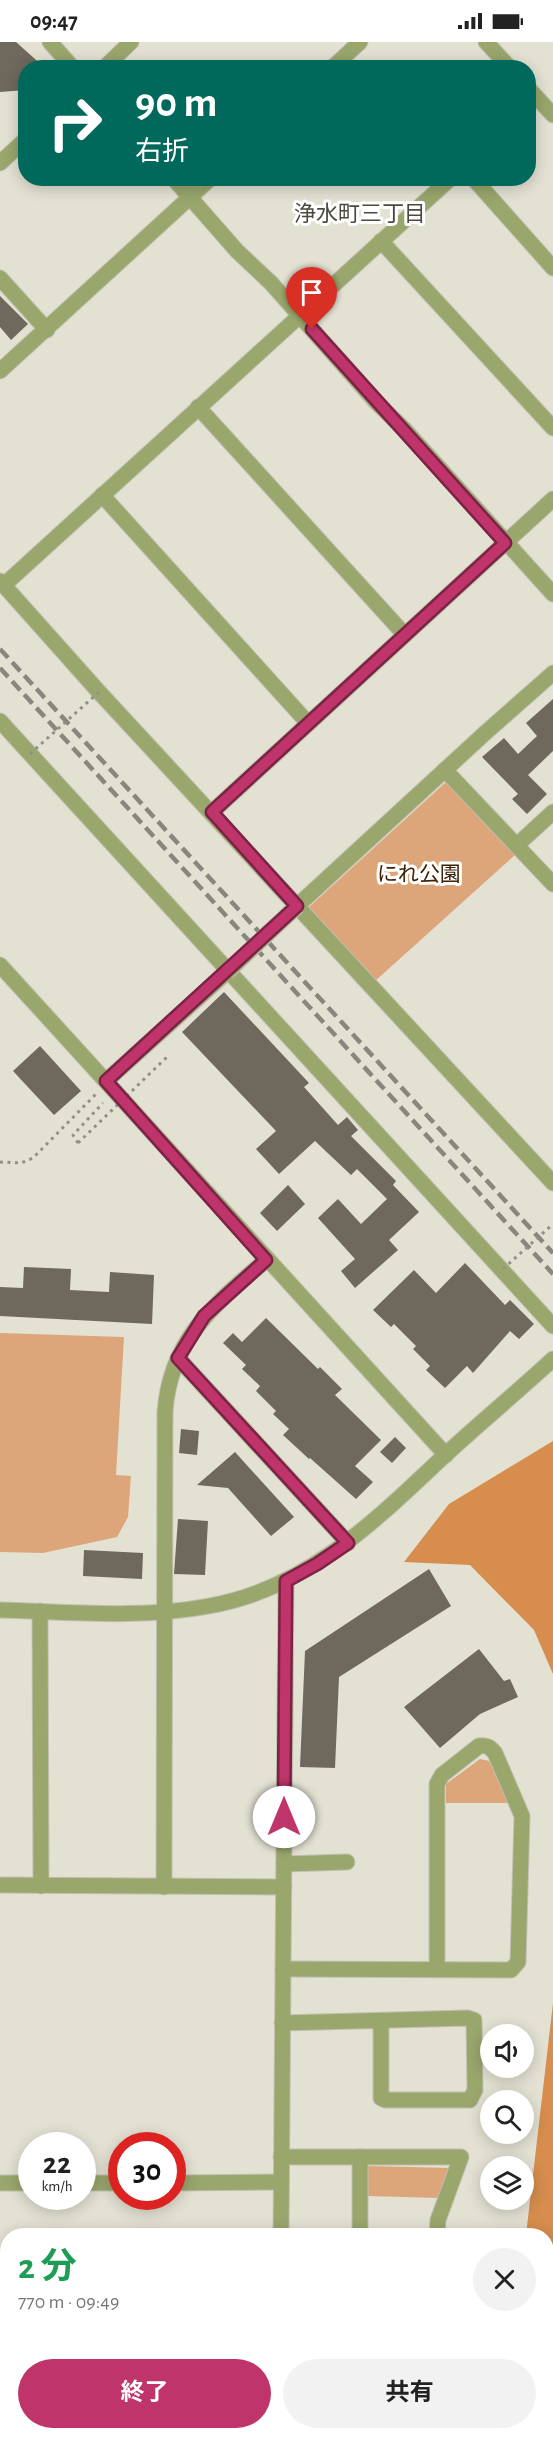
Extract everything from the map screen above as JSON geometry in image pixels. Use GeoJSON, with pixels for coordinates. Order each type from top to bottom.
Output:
{"type":"FeatureCollection","features":[{"type":"Feature","properties":{"kind":"street"},"geometry":{"type":"LineString","coordinates":[[50,42],[66,60]]}},
{"type":"Feature","properties":{"kind":"street"},"geometry":{"type":"LineString","coordinates":[[112,60],[131,42]]}},
{"type":"Feature","properties":{"kind":"street"},"geometry":{"type":"LineString","coordinates":[[341,60],[360,42]]}},
{"type":"Feature","properties":{"kind":"street"},"geometry":{"type":"LineString","coordinates":[[486,42],[503,60]]}},
{"type":"Feature","properties":{"kind":"street"},"geometry":{"type":"LineString","coordinates":[[536,102],[553,115]]}},
{"type":"Feature","properties":{"kind":"street"},"geometry":{"type":"LineString","coordinates":[[0,163],[18,146]]}},
{"type":"Feature","properties":{"kind":"street"},"geometry":{"type":"LineString","coordinates":[[180,186],[553,594]]}},
{"type":"Feature","properties":{"kind":"street"},"geometry":{"type":"LineString","coordinates":[[0,372],[202,186]]}},
{"type":"Feature","properties":{"kind":"street"},"geometry":{"type":"LineString","coordinates":[[442,186],[2,583],[99,692],[553,1183]]}},
{"type":"Feature","properties":{"kind":"street"},"geometry":{"type":"LineString","coordinates":[[480,186],[553,268]]}},
{"type":"Feature","properties":{"kind":"street"},"geometry":{"type":"LineString","coordinates":[[381,241],[553,428]]}},
{"type":"Feature","properties":{"kind":"street"},"geometry":{"type":"LineString","coordinates":[[0,278],[47,330]]}},
{"type":"Feature","properties":{"kind":"street"},"geometry":{"type":"LineString","coordinates":[[198,407],[404,634]]}},
{"type":"Feature","properties":{"kind":"street"},"geometry":{"type":"LineString","coordinates":[[102,495],[307,722]]}},
{"type":"Feature","properties":{"kind":"street"},"geometry":{"type":"LineString","coordinates":[[212,812],[307,722],[553,499]]}},
{"type":"Feature","properties":{"kind":"street"},"geometry":{"type":"LineString","coordinates":[[101,1087],[445,770],[553,674]]}},
{"type":"Feature","properties":{"kind":"street"},"geometry":{"type":"LineString","coordinates":[[0,721],[553,1326]]}},
{"type":"Feature","properties":{"kind":"street"},"geometry":{"type":"LineString","coordinates":[[445,770],[553,884]]}},
{"type":"Feature","properties":{"kind":"street"},"geometry":{"type":"LineString","coordinates":[[517,845],[553,812]]}},
{"type":"Feature","properties":{"kind":"street"},"geometry":{"type":"LineString","coordinates":[[0,965],[101,1087],[266,1260],[446,1455]]}},
{"type":"Feature","properties":{"kind":"street"},"geometry":{"type":"LineString","coordinates":[[164,1887],[165,1412],[169,1379],[178,1358],[204,1316],[266,1260]]}},
{"type":"Feature","properties":{"kind":"street"},"geometry":{"type":"LineString","coordinates":[[178,1358],[348,1543]]}},
{"type":"Feature","properties":{"kind":"street"},"geometry":{"type":"LineString","coordinates":[[0,1610],[165,1613],[221,1604],[286,1581],[317,1564],[376,1521],[553,1359]]}},
{"type":"Feature","properties":{"kind":"street"},"geometry":{"type":"LineString","coordinates":[[281,2228],[286,1581]]}},
{"type":"Feature","properties":{"kind":"street"},"geometry":{"type":"LineString","coordinates":[[40,1611],[41,1886]]}},
{"type":"Feature","properties":{"kind":"street"},"geometry":{"type":"LineString","coordinates":[[283,1969],[437,1970],[511,1970],[518,1962],[522,1816],[495,1753],[484,1745],[479,1746],[442,1775],[437,1784],[437,1970]]}},
{"type":"Feature","properties":{"kind":"street"},"geometry":{"type":"LineString","coordinates":[[284,1864],[347,1862]]}},
{"type":"Feature","properties":{"kind":"street"},"geometry":{"type":"LineString","coordinates":[[0,1885],[284,1887]]}},
{"type":"Feature","properties":{"kind":"street"},"geometry":{"type":"LineString","coordinates":[[282,2024],[468,2018],[474,2020],[475,2090],[470,2100],[385,2100],[381,2098],[381,2021]]}},
{"type":"Feature","properties":{"kind":"street"},"geometry":{"type":"LineString","coordinates":[[281,2157],[460,2157],[438,2220],[438,2228]]}},
{"type":"Feature","properties":{"kind":"street"},"geometry":{"type":"LineString","coordinates":[[360,2157],[360,2228]]}},
{"type":"Feature","properties":{"kind":"street"},"geometry":{"type":"LineString","coordinates":[[186,2183],[281,2182]]}},
{"type":"Feature","properties":{"kind":"street"},"geometry":{"type":"LineString","coordinates":[[0,2183],[18,2183]]}},
{"type":"Feature","properties":{"kind":"path"},"geometry":{"type":"LineString","coordinates":[[30,754],[99,692]]}},
{"type":"Feature","properties":{"kind":"path"},"geometry":{"type":"LineString","coordinates":[[105,1102],[73,1135],[78,1143],[167,1057]]}},
{"type":"Feature","properties":{"kind":"path"},"geometry":{"type":"LineString","coordinates":[[0,1162],[21,1163],[33,1158],[101,1087]]}},
{"type":"Feature","properties":{"kind":"path"},"geometry":{"type":"LineString","coordinates":[[503,1269],[553,1224]]}},
{"type":"Feature","properties":{"kind":"green space","name":"にれ公園"},"geometry":{"type":"Polygon","coordinates":[[[446,782],[515,855],[374,982],[308,908],[446,782]]]}},
{"type":"Feature","properties":{"kind":"green space"},"geometry":{"type":"Polygon","coordinates":[[[0,1333],[124,1337],[116,1475],[131,1476],[128,1517],[117,1537],[43,1553],[0,1552],[0,1333]]]}},
{"type":"Feature","properties":{"kind":"green space"},"geometry":{"type":"Polygon","coordinates":[[[480,1759],[494,1762],[512,1803],[446,1803],[446,1784],[480,1759]]]}},
{"type":"Feature","properties":{"kind":"green space"},"geometry":{"type":"Polygon","coordinates":[[[367,2166],[453,2168],[439,2198],[367,2196],[367,2166]]]}},
{"type":"Feature","properties":{"kind":"shaded area"},"geometry":{"type":"Polygon","coordinates":[[[553,1441],[553,1674],[534,1630],[470,1565],[404,1562],[449,1504],[553,1441]]]}},
{"type":"Feature","properties":{"kind":"shaded area"},"geometry":{"type":"Polygon","coordinates":[[[553,2003],[553,2228],[527,2228],[529,2210],[534,2210],[534,2166],[553,2003]]]}},
{"type":"Feature","properties":{"kind":"building"},"geometry":{"type":"Polygon","coordinates":[[[0,42],[16,42],[36,60],[18,60],[18,91],[0,92],[0,42]]]}},
{"type":"Feature","properties":{"kind":"building"},"geometry":{"type":"Polygon","coordinates":[[[0,296],[28,324],[11,340],[0,327],[0,296]]]}},
{"type":"Feature","properties":{"kind":"building"},"geometry":{"type":"Polygon","coordinates":[[[553,699],[553,751],[528,775],[547,794],[527,814],[512,799],[518,794],[482,757],[504,738],[518,754],[537,736],[526,723],[553,699]]]}},
{"type":"Feature","properties":{"kind":"building"},"geometry":{"type":"Polygon","coordinates":[[[224,992],[309,1083],[304,1087],[338,1125],[347,1117],[358,1130],[351,1136],[396,1181],[393,1185],[419,1212],[389,1240],[398,1250],[355,1288],[341,1271],[355,1259],[318,1218],[338,1199],[361,1224],[387,1199],[357,1169],[351,1175],[315,1141],[279,1174],[256,1149],[276,1131],[182,1032],[224,992]]]}},
{"type":"Feature","properties":{"kind":"building"},"geometry":{"type":"Polygon","coordinates":[[[40,1046],[81,1091],[54,1115],[13,1071],[40,1046]]]}},
{"type":"Feature","properties":{"kind":"building"},"geometry":{"type":"Polygon","coordinates":[[[288,1185],[305,1204],[277,1231],[260,1213],[288,1185]]]}},
{"type":"Feature","properties":{"kind":"building"},"geometry":{"type":"Polygon","coordinates":[[[465,1263],[505,1305],[510,1300],[534,1324],[519,1339],[510,1331],[473,1373],[467,1366],[445,1388],[426,1370],[430,1366],[413,1349],[416,1346],[394,1324],[391,1327],[373,1310],[414,1270],[436,1293],[465,1263]]]}},
{"type":"Feature","properties":{"kind":"building"},"geometry":{"type":"Polygon","coordinates":[[[24,1267],[71,1269],[70,1290],[109,1292],[110,1272],[154,1275],[152,1324],[0,1316],[0,1287],[23,1288],[24,1267]]]}},
{"type":"Feature","properties":{"kind":"building"},"geometry":{"type":"Polygon","coordinates":[[[266,1318],[342,1389],[335,1395],[381,1440],[355,1466],[373,1482],[356,1499],[283,1435],[289,1429],[273,1414],[276,1411],[256,1391],[260,1386],[242,1369],[246,1365],[223,1343],[233,1333],[242,1342],[266,1318]]]}},
{"type":"Feature","properties":{"kind":"building"},"geometry":{"type":"Polygon","coordinates":[[[181,1429],[199,1431],[197,1455],[179,1453],[181,1429]]]}},
{"type":"Feature","properties":{"kind":"building"},"geometry":{"type":"Polygon","coordinates":[[[395,1437],[406,1448],[392,1463],[380,1452],[395,1437]]]}},
{"type":"Feature","properties":{"kind":"building"},"geometry":{"type":"Polygon","coordinates":[[[235,1452],[294,1517],[271,1536],[228,1488],[197,1485],[235,1452]]]}},
{"type":"Feature","properties":{"kind":"building"},"geometry":{"type":"Polygon","coordinates":[[[178,1519],[208,1521],[205,1575],[174,1574],[178,1519]]]}},
{"type":"Feature","properties":{"kind":"building"},"geometry":{"type":"Polygon","coordinates":[[[84,1550],[143,1553],[142,1579],[83,1576],[84,1550]]]}},
{"type":"Feature","properties":{"kind":"building"},"geometry":{"type":"Polygon","coordinates":[[[429,1569],[451,1606],[339,1677],[335,1768],[300,1767],[305,1651],[429,1569]]]}},
{"type":"Feature","properties":{"kind":"building"},"geometry":{"type":"Polygon","coordinates":[[[479,1649],[504,1681],[510,1679],[518,1697],[480,1714],[440,1748],[404,1707],[479,1649]]]}},
{"type":"Feature","properties":{"kind":"railway"},"geometry":{"type":"LineString","coordinates":[[0,649],[553,1253]]}},
{"type":"Feature","properties":{"kind":"railway"},"geometry":{"type":"LineString","coordinates":[[0,668],[553,1274]]}},
{"type":"Feature","properties":{"kind":"district","name":"浄水町三丁目"},"geometry":{"type":"Point","coordinates":[360,213]}},
{"type":"Feature","properties":{"kind":"route"},"geometry":{"type":"LineString","coordinates":[[284,1817],[286,1581],[348,1543],[178,1358],[196,1325],[204,1316],[266,1260],[106,1081],[297,906],[212,812],[505,543],[312,329]]}}]}
